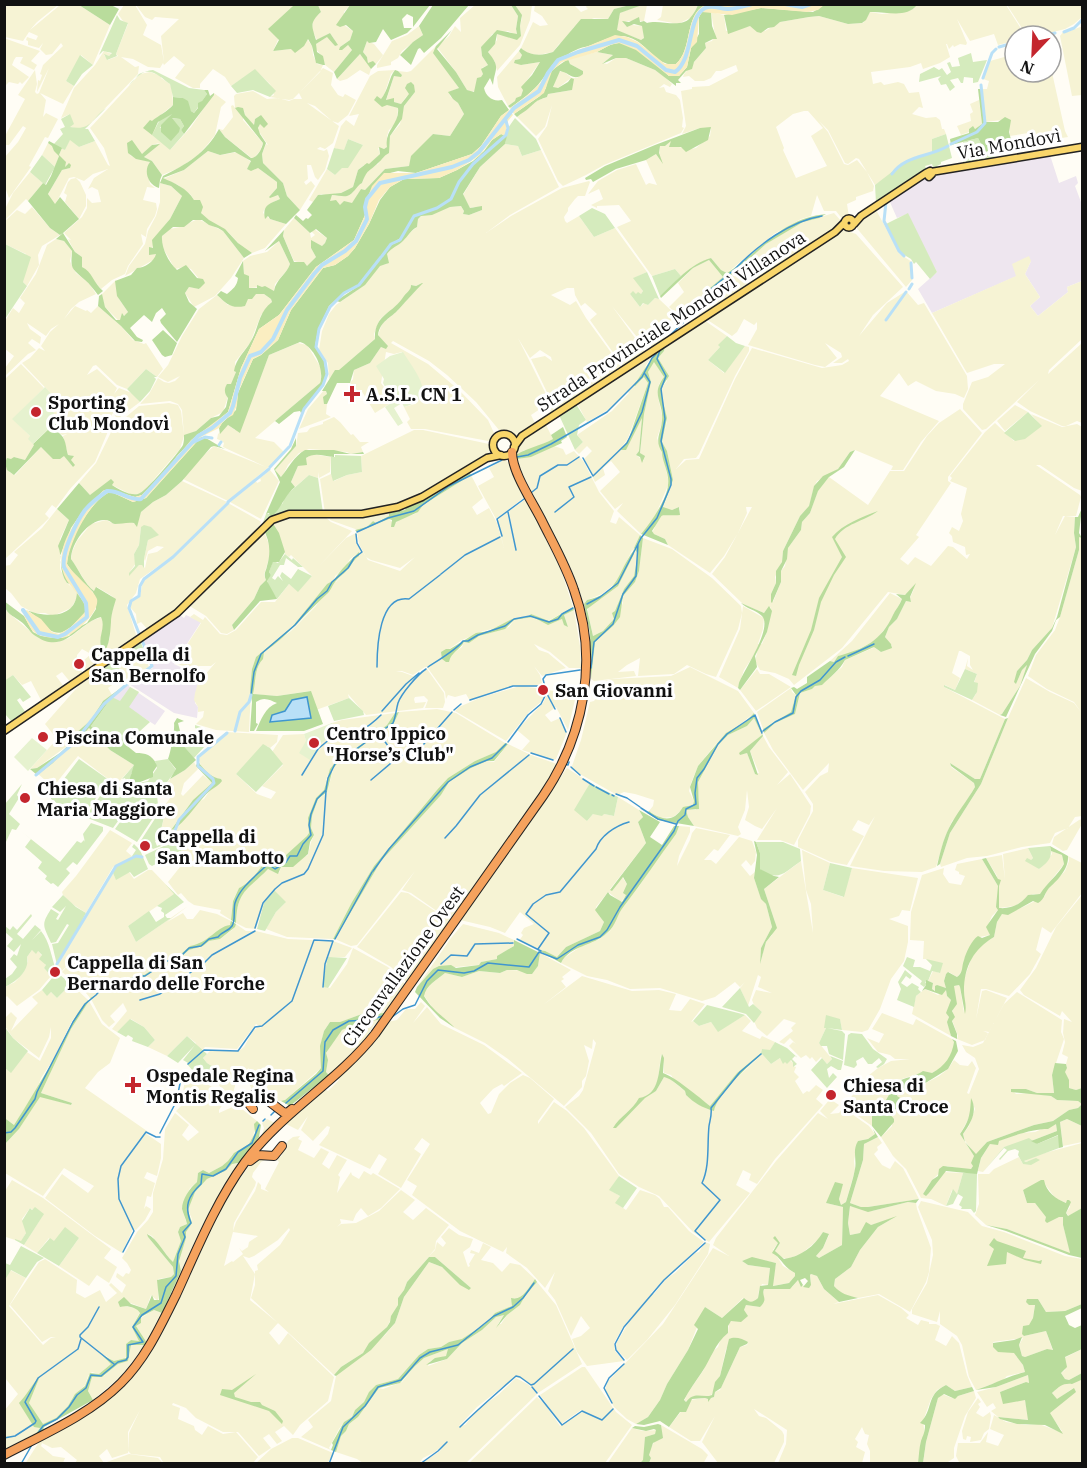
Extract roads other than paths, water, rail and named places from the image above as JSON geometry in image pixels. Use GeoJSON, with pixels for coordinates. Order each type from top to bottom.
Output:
{"type":"FeatureCollection","features":[{"type":"Feature","properties":{"kind":"highway","name":"Circonvallazione Ovest"},"geometry":{"type":"LineString","coordinates":[[4,1455],[87,1410],[110,1393],[142,1359],[161,1326],[216,1209],[245,1163],[291,1112],[347,1065],[380,1028],[560,769],[576,730],[585,684],[585,639],[575,593],[567,570],[508,452]]}},
{"type":"Feature","properties":{"kind":"highway"},"geometry":{"type":"LineString","coordinates":[[247,1103],[255,1094],[260,1094],[279,1110],[287,1113],[304,1101]]}},
{"type":"Feature","properties":{"kind":"highway"},"geometry":{"type":"LineString","coordinates":[[269,1134],[281,1118],[279,1110]]}},
{"type":"Feature","properties":{"kind":"highway"},"geometry":{"type":"LineString","coordinates":[[271,1156],[264,1152],[264,1145],[291,1112]]}},
{"type":"Feature","properties":{"kind":"highway"},"geometry":{"type":"LineString","coordinates":[[216,1209],[253,1158],[276,1154],[282,1146]]}},
{"type":"Feature","properties":{"kind":"main road","name":"Via Mondovì"},"geometry":{"type":"LineString","coordinates":[[849,223],[919,178],[929,174],[1083,147]]}},
{"type":"Feature","properties":{"kind":"main road","name":"Strada Provinciale Mondovì Villanova"},"geometry":{"type":"LineString","coordinates":[[508,452],[522,436],[849,223]]}},
{"type":"Feature","properties":{"kind":"main road"},"geometry":{"type":"LineString","coordinates":[[487,458],[498,436],[506,434],[511,437],[508,452]]}},
{"type":"Feature","properties":{"kind":"main road","name":"Strada Provinciale Mondovì Villanova"},"geometry":{"type":"LineString","coordinates":[[511,437],[522,436]]}},
{"type":"Feature","properties":{"kind":"main road"},"geometry":{"type":"LineString","coordinates":[[493,448],[508,452]]}},
{"type":"Feature","properties":{"kind":"main road"},"geometry":{"type":"LineString","coordinates":[[4,731],[180,610],[272,520],[289,514],[362,514],[398,507],[422,497],[487,458],[508,452]]}},
{"type":"Feature","properties":{"kind":"water"},"geometry":{"type":"Polygon","coordinates":[[[307,697],[311,718],[270,722],[272,715],[285,711],[292,700],[307,697]]]}},
{"type":"Feature","properties":{"kind":"waterway"},"geometry":{"type":"LineString","coordinates":[[23,610],[39,633],[58,637],[87,617],[86,603],[64,567],[70,537],[85,510],[107,491],[141,499],[198,436],[230,413],[240,378],[250,356],[261,352],[273,339],[287,310],[322,265],[345,251],[356,241],[367,219],[365,207],[367,199],[380,183],[452,167],[469,160],[479,152],[514,108],[539,91],[558,60],[619,40],[637,46],[666,70],[675,72],[685,58],[699,13],[708,7],[731,9],[752,4]]}},
{"type":"Feature","properties":{"kind":"waterway"},"geometry":{"type":"LineString","coordinates":[[785,4],[802,7],[811,4]]}},
{"type":"Feature","properties":{"kind":"waterway"},"geometry":{"type":"LineString","coordinates":[[1064,32],[1074,28],[1082,20]]}},
{"type":"Feature","properties":{"kind":"waterway"},"geometry":{"type":"LineString","coordinates":[[999,47],[1003,46]]}},
{"type":"Feature","properties":{"kind":"waterway"},"geometry":{"type":"LineString","coordinates":[[983,78],[992,53],[996,49]]}},
{"type":"Feature","properties":{"kind":"waterway"},"geometry":{"type":"LineString","coordinates":[[951,144],[977,132],[985,123],[981,85]]}},
{"type":"Feature","properties":{"kind":"waterway"},"geometry":{"type":"LineString","coordinates":[[382,256],[391,244],[400,240],[414,216],[437,208],[451,199],[459,182],[473,164],[506,135],[508,128],[506,121]]}},
{"type":"Feature","properties":{"kind":"waterway"},"geometry":{"type":"LineString","coordinates":[[892,174],[904,163],[948,146]]}},
{"type":"Feature","properties":{"kind":"waterway"},"geometry":{"type":"LineString","coordinates":[[886,202],[884,221],[899,251],[904,256]]}},
{"type":"Feature","properties":{"kind":"waterway"},"geometry":{"type":"LineString","coordinates":[[736,268],[775,235],[798,223],[822,216]]}},
{"type":"Feature","properties":{"kind":"waterway"},"geometry":{"type":"LineString","coordinates":[[290,446],[304,409],[323,385],[327,374],[325,361],[316,347],[319,329],[330,307],[344,293],[359,285],[381,257]]}},
{"type":"Feature","properties":{"kind":"waterway"},"geometry":{"type":"LineString","coordinates":[[911,263],[912,278]]}},
{"type":"Feature","properties":{"kind":"waterway"},"geometry":{"type":"LineString","coordinates":[[667,338],[685,321],[711,289],[735,269]]}},
{"type":"Feature","properties":{"kind":"waterway"},"geometry":{"type":"LineString","coordinates":[[909,289],[912,284]]}},
{"type":"Feature","properties":{"kind":"waterway"},"geometry":{"type":"LineString","coordinates":[[886,320],[906,292]]}},
{"type":"Feature","properties":{"kind":"waterway"},"geometry":{"type":"LineString","coordinates":[[587,604],[618,583],[641,538],[657,518],[671,485],[661,441],[665,419],[661,389],[666,376],[657,359],[660,350]]}},
{"type":"Feature","properties":{"kind":"waterway"},"geometry":{"type":"LineString","coordinates":[[517,457],[528,455],[551,444],[607,412],[642,377],[656,354]]}},
{"type":"Feature","properties":{"kind":"waterway"},"geometry":{"type":"LineString","coordinates":[[583,458],[593,476],[627,443],[642,412],[650,382],[645,374]]}},
{"type":"Feature","properties":{"kind":"waterway"},"geometry":{"type":"LineString","coordinates":[[192,443],[205,437],[212,438]]}},
{"type":"Feature","properties":{"kind":"waterway"},"geometry":{"type":"LineString","coordinates":[[270,467],[289,447]]}},
{"type":"Feature","properties":{"kind":"waterway"},"geometry":{"type":"LineString","coordinates":[[532,492],[537,488],[540,476],[558,465],[567,465],[579,457]]}},
{"type":"Feature","properties":{"kind":"waterway"},"geometry":{"type":"LineString","coordinates":[[357,532],[388,518],[414,511],[449,486],[502,460]]}},
{"type":"Feature","properties":{"kind":"waterway"},"geometry":{"type":"LineString","coordinates":[[228,502],[269,469]]}},
{"type":"Feature","properties":{"kind":"waterway"},"geometry":{"type":"LineString","coordinates":[[555,512],[574,497],[569,487],[591,477]]}},
{"type":"Feature","properties":{"kind":"waterway"},"geometry":{"type":"LineString","coordinates":[[502,536],[497,519],[524,499]]}},
{"type":"Feature","properties":{"kind":"waterway"},"geometry":{"type":"LineString","coordinates":[[140,636],[129,608],[131,601],[139,596],[140,586],[144,579],[173,557],[228,503]]}},
{"type":"Feature","properties":{"kind":"waterway"},"geometry":{"type":"LineString","coordinates":[[508,512],[516,550]]}},
{"type":"Feature","properties":{"kind":"waterway"},"geometry":{"type":"LineString","coordinates":[[251,695],[254,672],[261,654],[295,625],[327,591],[332,582],[348,568],[354,558],[362,552],[357,543],[356,534]]}},
{"type":"Feature","properties":{"kind":"waterway"},"geometry":{"type":"LineString","coordinates":[[441,574],[465,555],[500,537]]}},
{"type":"Feature","properties":{"kind":"waterway"},"geometry":{"type":"LineString","coordinates":[[591,668],[594,642],[613,624],[623,594],[636,576],[638,544]]}},
{"type":"Feature","properties":{"kind":"waterway"},"geometry":{"type":"LineString","coordinates":[[377,667],[379,635],[391,605],[399,600],[409,599],[440,575]]}},
{"type":"Feature","properties":{"kind":"waterway"},"geometry":{"type":"LineString","coordinates":[[428,667],[463,641],[505,626],[514,619],[530,616],[549,622],[558,619],[573,608]]}},
{"type":"Feature","properties":{"kind":"waterway"},"geometry":{"type":"LineString","coordinates":[[128,684],[152,666],[142,640]]}},
{"type":"Feature","properties":{"kind":"waterway"},"geometry":{"type":"LineString","coordinates":[[848,656],[874,644]]}},
{"type":"Feature","properties":{"kind":"waterway"},"geometry":{"type":"LineString","coordinates":[[763,731],[793,713],[796,697],[801,691],[820,680],[836,662],[845,657]]}},
{"type":"Feature","properties":{"kind":"waterway"},"geometry":{"type":"LineString","coordinates":[[4,1133],[11,1132],[15,1128],[35,1099],[73,1022],[85,1004],[108,984],[145,976],[169,960],[182,955],[189,948],[201,946],[209,939],[218,937],[232,926],[237,897],[249,882],[268,864],[275,869],[286,862],[290,856],[297,856],[311,835],[309,825],[311,814],[317,799],[326,790],[328,778],[335,764],[393,723],[398,703],[414,680],[426,669]]}},
{"type":"Feature","properties":{"kind":"waterway"},"geometry":{"type":"LineString","coordinates":[[545,687],[543,679],[546,675],[580,670]]}},
{"type":"Feature","properties":{"kind":"waterway"},"geometry":{"type":"LineString","coordinates":[[382,711],[419,673]]}},
{"type":"Feature","properties":{"kind":"waterway"},"geometry":{"type":"LineString","coordinates":[[36,775],[74,743],[104,704],[126,685]]}},
{"type":"Feature","properties":{"kind":"waterway"},"geometry":{"type":"LineString","coordinates":[[470,700],[513,686],[542,686]]}},
{"type":"Feature","properties":{"kind":"waterway"},"geometry":{"type":"LineString","coordinates":[[508,742],[528,715],[541,704],[546,694],[545,689]]}},
{"type":"Feature","properties":{"kind":"waterway"},"geometry":{"type":"LineString","coordinates":[[546,692],[555,709]]}},
{"type":"Feature","properties":{"kind":"waterway"},"geometry":{"type":"LineString","coordinates":[[235,731],[240,712],[249,702],[251,695]]}},
{"type":"Feature","properties":{"kind":"waterway"},"geometry":{"type":"LineString","coordinates":[[454,710],[461,704]]}},
{"type":"Feature","properties":{"kind":"waterway"},"geometry":{"type":"LineString","coordinates":[[371,780],[397,758],[423,745],[452,712]]}},
{"type":"Feature","properties":{"kind":"waterway"},"geometry":{"type":"LineString","coordinates":[[319,748],[336,734],[354,734],[381,715]]}},
{"type":"Feature","properties":{"kind":"waterway"},"geometry":{"type":"LineString","coordinates":[[392,1017],[403,1009],[415,1005],[427,981],[438,970],[464,973],[474,971],[488,963],[529,967],[539,952],[557,959],[578,945],[600,937],[674,831],[678,821],[685,815],[686,809],[696,804],[697,778],[718,744],[727,734],[755,715],[762,733]]}},
{"type":"Feature","properties":{"kind":"waterway"},"geometry":{"type":"LineString","coordinates":[[560,718],[566,732]]}},
{"type":"Feature","properties":{"kind":"waterway"},"geometry":{"type":"LineString","coordinates":[[378,732],[396,757]]}},
{"type":"Feature","properties":{"kind":"waterway"},"geometry":{"type":"LineString","coordinates":[[174,833],[179,820],[214,783],[213,779],[198,766],[198,757],[227,733]]}},
{"type":"Feature","properties":{"kind":"waterway"},"geometry":{"type":"LineString","coordinates":[[373,871],[389,849],[448,782],[470,767],[492,758],[506,744]]}},
{"type":"Feature","properties":{"kind":"waterway"},"geometry":{"type":"LineString","coordinates":[[302,775],[318,749]]}},
{"type":"Feature","properties":{"kind":"waterway"},"geometry":{"type":"LineString","coordinates":[[531,753],[553,760]]}},
{"type":"Feature","properties":{"kind":"waterway"},"geometry":{"type":"LineString","coordinates":[[445,838],[480,795],[529,755]]}},
{"type":"Feature","properties":{"kind":"waterway"},"geometry":{"type":"LineString","coordinates":[[563,764],[568,765],[569,762]]}},
{"type":"Feature","properties":{"kind":"waterway"},"geometry":{"type":"LineString","coordinates":[[571,767],[580,775]]}},
{"type":"Feature","properties":{"kind":"waterway"},"geometry":{"type":"LineString","coordinates":[[583,779],[594,786]]}},
{"type":"Feature","properties":{"kind":"waterway"},"geometry":{"type":"LineString","coordinates":[[596,787],[609,794]]}},
{"type":"Feature","properties":{"kind":"waterway"},"geometry":{"type":"LineString","coordinates":[[255,928],[263,903],[275,889],[282,883],[304,874],[308,869],[323,835],[326,791]]}},
{"type":"Feature","properties":{"kind":"waterway"},"geometry":{"type":"LineString","coordinates":[[616,794],[640,807]]}},
{"type":"Feature","properties":{"kind":"waterway"},"geometry":{"type":"LineString","coordinates":[[641,808],[658,819],[676,824]]}},
{"type":"Feature","properties":{"kind":"waterway"},"geometry":{"type":"LineString","coordinates":[[538,949],[549,933],[526,914],[533,904],[546,895],[560,892],[605,836],[618,826],[629,822]]}},
{"type":"Feature","properties":{"kind":"waterway"},"geometry":{"type":"LineString","coordinates":[[57,964],[116,866],[136,856],[142,857]]}},
{"type":"Feature","properties":{"kind":"waterway"},"geometry":{"type":"LineString","coordinates":[[335,939],[372,872]]}},
{"type":"Feature","properties":{"kind":"waterway"},"geometry":{"type":"LineString","coordinates":[[140,1000],[160,994],[212,955],[255,931]]}},
{"type":"Feature","properties":{"kind":"waterway"},"geometry":{"type":"LineString","coordinates":[[517,939],[541,951]]}},
{"type":"Feature","properties":{"kind":"waterway"},"geometry":{"type":"LineString","coordinates":[[188,1064],[204,1050],[238,1051],[255,1027],[262,1026],[292,1001],[314,940],[333,941],[325,964],[323,987]]}},
{"type":"Feature","properties":{"kind":"waterway"},"geometry":{"type":"LineString","coordinates":[[441,964],[451,955],[467,956],[475,944],[513,943]]}},
{"type":"Feature","properties":{"kind":"waterway"},"geometry":{"type":"LineString","coordinates":[[286,1103],[323,1071],[325,1042],[333,1030],[349,1021],[383,1016]]}},
{"type":"Feature","properties":{"kind":"waterway"},"geometry":{"type":"LineString","coordinates":[[705,1240],[695,1231],[720,1200],[702,1183],[707,1163],[711,1108],[740,1072],[761,1054]]}},
{"type":"Feature","properties":{"kind":"waterway"},"geometry":{"type":"LineString","coordinates":[[177,1098],[182,1074]]}},
{"type":"Feature","properties":{"kind":"waterway"},"geometry":{"type":"LineString","coordinates":[[160,1133],[175,1104]]}},
{"type":"Feature","properties":{"kind":"waterway"},"geometry":{"type":"LineString","coordinates":[[271,1115],[275,1111]]}},
{"type":"Feature","properties":{"kind":"waterway"},"geometry":{"type":"LineString","coordinates":[[36,1436],[43,1426],[57,1419],[69,1407],[77,1395],[86,1388],[91,1375],[101,1376],[118,1362],[126,1360],[128,1345],[143,1342],[133,1327],[142,1315],[161,1303],[166,1287],[176,1276],[178,1254],[185,1237],[183,1232],[191,1223],[188,1202],[201,1184],[202,1174],[213,1176],[226,1169],[238,1152],[252,1143],[259,1125]]}},
{"type":"Feature","properties":{"kind":"waterway"},"geometry":{"type":"LineString","coordinates":[[123,1252],[134,1231],[119,1199],[118,1179],[121,1166],[146,1132],[160,1137]]}},
{"type":"Feature","properties":{"kind":"waterway"},"geometry":{"type":"LineString","coordinates":[[624,1360],[616,1350],[615,1344],[624,1327],[664,1280],[705,1243]]}},
{"type":"Feature","properties":{"kind":"waterway"},"geometry":{"type":"LineString","coordinates":[[329,1464],[343,1427],[365,1406],[378,1387],[401,1380],[420,1358],[430,1352],[458,1345],[494,1316],[513,1307],[534,1283]]}},
{"type":"Feature","properties":{"kind":"waterway"},"geometry":{"type":"LineString","coordinates":[[99,1307],[80,1337],[114,1364]]}},
{"type":"Feature","properties":{"kind":"waterway"},"geometry":{"type":"LineString","coordinates":[[4,1438],[15,1436],[35,1423],[25,1402],[38,1378],[78,1349],[81,1339]]}},
{"type":"Feature","properties":{"kind":"waterway"},"geometry":{"type":"LineString","coordinates":[[460,1427],[516,1376],[531,1385],[534,1384],[573,1349]]}},
{"type":"Feature","properties":{"kind":"waterway"},"geometry":{"type":"LineString","coordinates":[[612,1403],[604,1388],[609,1378],[624,1364]]}},
{"type":"Feature","properties":{"kind":"waterway"},"geometry":{"type":"LineString","coordinates":[[532,1387],[537,1393]]}},
{"type":"Feature","properties":{"kind":"waterway"},"geometry":{"type":"LineString","coordinates":[[539,1396],[562,1425],[582,1411],[602,1420],[613,1409]]}},
{"type":"Feature","properties":{"kind":"waterway"},"geometry":{"type":"LineString","coordinates":[[420,1464],[447,1442]]}},
{"type":"Feature","properties":{"kind":"waterway"},"geometry":{"type":"LineString","coordinates":[[21,1464],[33,1443]]}},
{"type":"Feature","properties":{"kind":"place","name":"A.S.L. CN 1"},"geometry":{"type":"Point","coordinates":[352,394]}},
{"type":"Feature","properties":{"kind":"place","name":"Sporting Club Mondovì"},"geometry":{"type":"Point","coordinates":[36,412]}},
{"type":"Feature","properties":{"kind":"place","name":"Cappella di San Bernolfo"},"geometry":{"type":"Point","coordinates":[79,664]}},
{"type":"Feature","properties":{"kind":"place","name":"San Giovanni"},"geometry":{"type":"Point","coordinates":[543,690]}},
{"type":"Feature","properties":{"kind":"place","name":"Piscina Comunale"},"geometry":{"type":"Point","coordinates":[43,737]}},
{"type":"Feature","properties":{"kind":"place","name":"Centro Ippico \"Horse’s Club\""},"geometry":{"type":"Point","coordinates":[314,743]}},
{"type":"Feature","properties":{"kind":"place","name":"Chiesa di Santa Maria Maggiore"},"geometry":{"type":"Point","coordinates":[25,798]}},
{"type":"Feature","properties":{"kind":"place","name":"Cappella di San Mambotto"},"geometry":{"type":"Point","coordinates":[145,846]}},
{"type":"Feature","properties":{"kind":"place","name":"Cappella di San Bernardo delle Forche"},"geometry":{"type":"Point","coordinates":[55,972]}},
{"type":"Feature","properties":{"kind":"place","name":"Ospedale Regina Montis Regalis"},"geometry":{"type":"Point","coordinates":[133,1085]}},
{"type":"Feature","properties":{"kind":"place","name":"Chiesa di Santa Croce"},"geometry":{"type":"Point","coordinates":[831,1095]}}]}
